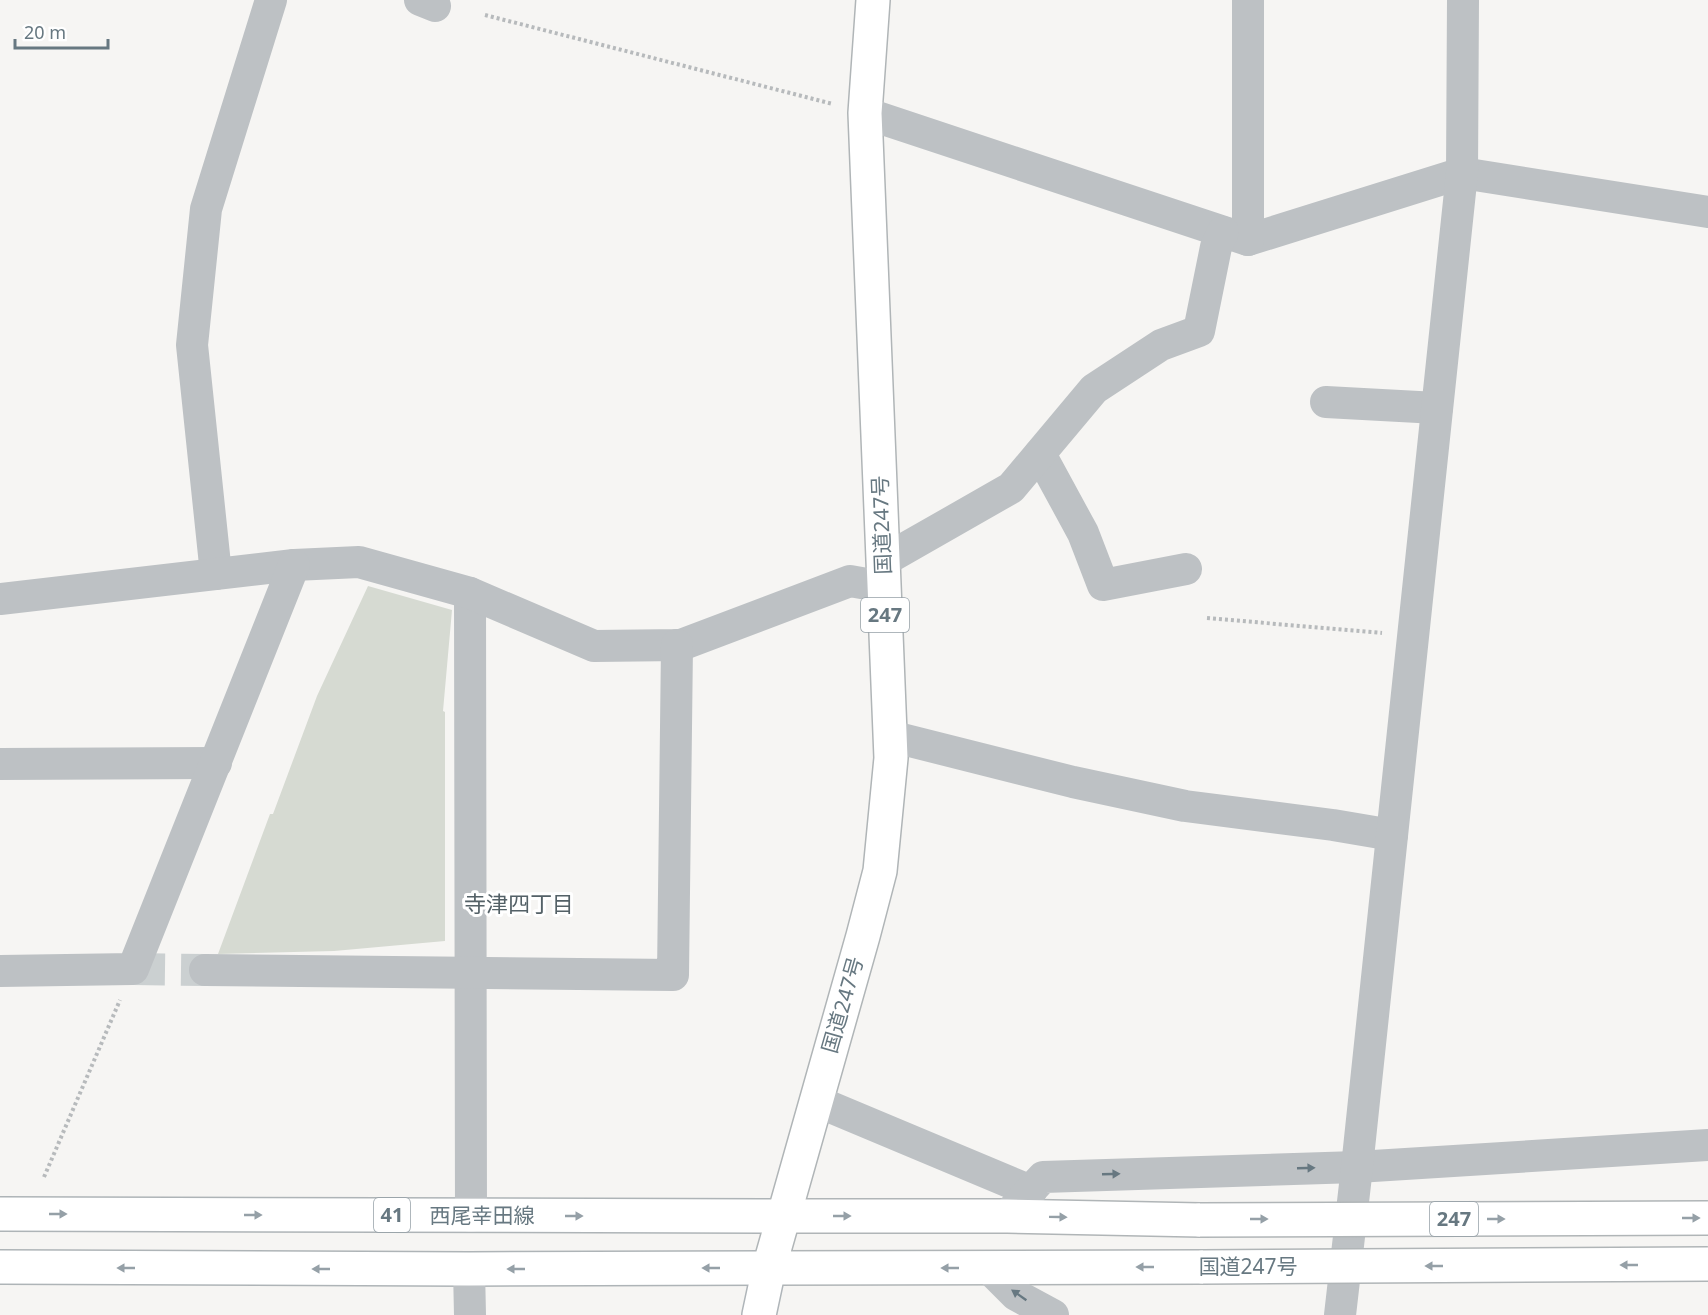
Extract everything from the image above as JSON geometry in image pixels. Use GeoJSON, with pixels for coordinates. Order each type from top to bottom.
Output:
{"type":"FeatureCollection","features":[{"type":"Feature","properties":{"kind":"main road","name":"国道247号"},"geometry":{"type":"LineString","coordinates":[[873,0],[866,112],[891,758],[880,871],[769,1268],[1708,1264]]}},
{"type":"Feature","properties":{"kind":"main road","name":"西尾幸田線"},"geometry":{"type":"LineString","coordinates":[[0,1214],[783,1216]]}},
{"type":"Feature","properties":{"kind":"main road","name":"247"},"geometry":{"type":"LineString","coordinates":[[783,1216],[1007,1216],[1200,1220],[1708,1218]]}},
{"type":"Feature","properties":{"kind":"main road"},"geometry":{"type":"LineString","coordinates":[[0,1267],[769,1268],[759,1315]]}},
{"type":"Feature","properties":{"kind":"street"},"geometry":{"type":"LineString","coordinates":[[216,574],[192,345],[206,209],[271,0]]}},
{"type":"Feature","properties":{"kind":"street"},"geometry":{"type":"LineString","coordinates":[[1235,236],[1248,0]]}},
{"type":"Feature","properties":{"kind":"street"},"geometry":{"type":"LineString","coordinates":[[1340,1315],[1462,173],[1463,0]]}},
{"type":"Feature","properties":{"kind":"street"},"geometry":{"type":"LineString","coordinates":[[866,112],[1235,236]]}},
{"type":"Feature","properties":{"kind":"street"},"geometry":{"type":"LineString","coordinates":[[0,599],[294,565],[359,562],[470,593],[594,646],[677,645],[850,581],[884,574],[1011,488],[1094,389],[1161,345],[1199,331],[1216,247],[1235,236],[1462,173],[1708,212]]}},
{"type":"Feature","properties":{"kind":"street"},"geometry":{"type":"LineString","coordinates":[[1326,402],[1437,408]]}},
{"type":"Feature","properties":{"kind":"street"},"geometry":{"type":"LineString","coordinates":[[1040,454],[1083,533],[1102,585],[1186,569]]}},
{"type":"Feature","properties":{"kind":"street"},"geometry":{"type":"LineString","coordinates":[[0,972],[133,969],[294,565]]}},
{"type":"Feature","properties":{"kind":"street"},"geometry":{"type":"LineString","coordinates":[[470,593],[471,1216]]}},
{"type":"Feature","properties":{"kind":"street"},"geometry":{"type":"LineString","coordinates":[[205,970],[673,975],[677,645]]}},
{"type":"Feature","properties":{"kind":"street"},"geometry":{"type":"LineString","coordinates":[[890,736],[1073,782],[1185,806],[1392,835]]}},
{"type":"Feature","properties":{"kind":"street"},"geometry":{"type":"LineString","coordinates":[[0,764],[216,763]]}},
{"type":"Feature","properties":{"kind":"street"},"geometry":{"type":"LineString","coordinates":[[816,1101],[1031,1191]]}},
{"type":"Feature","properties":{"kind":"street"},"geometry":{"type":"LineString","coordinates":[[1007,1216],[1043,1176],[1357,1167],[1708,1145]]}},
{"type":"Feature","properties":{"kind":"street"},"geometry":{"type":"LineString","coordinates":[[989,1268],[1016,1295],[1053,1315]]}},
{"type":"Feature","properties":{"kind":"street"},"geometry":{"type":"LineString","coordinates":[[469,1269],[470,1315]]}},
{"type":"Feature","properties":{"kind":"path"},"geometry":{"type":"LineString","coordinates":[[485,15],[866,112]]}},
{"type":"Feature","properties":{"kind":"path"},"geometry":{"type":"LineString","coordinates":[[1207,618],[1413,635]]}},
{"type":"Feature","properties":{"kind":"path"},"geometry":{"type":"LineString","coordinates":[[44,1177],[133,969]]}},
{"type":"Feature","properties":{"kind":"shaded area"},"geometry":{"type":"Polygon","coordinates":[[[368,586],[452,610],[443,711],[445,712],[445,941],[334,951],[218,954],[317,696],[368,586]]]}},
{"type":"Feature","properties":{"kind":"tunnel"},"geometry":{"type":"LineString","coordinates":[[133,969],[205,970]]}},
{"type":"Feature","properties":{"kind":"district","name":"寺津四丁目"},"geometry":{"type":"Point","coordinates":[519,904]}}]}
